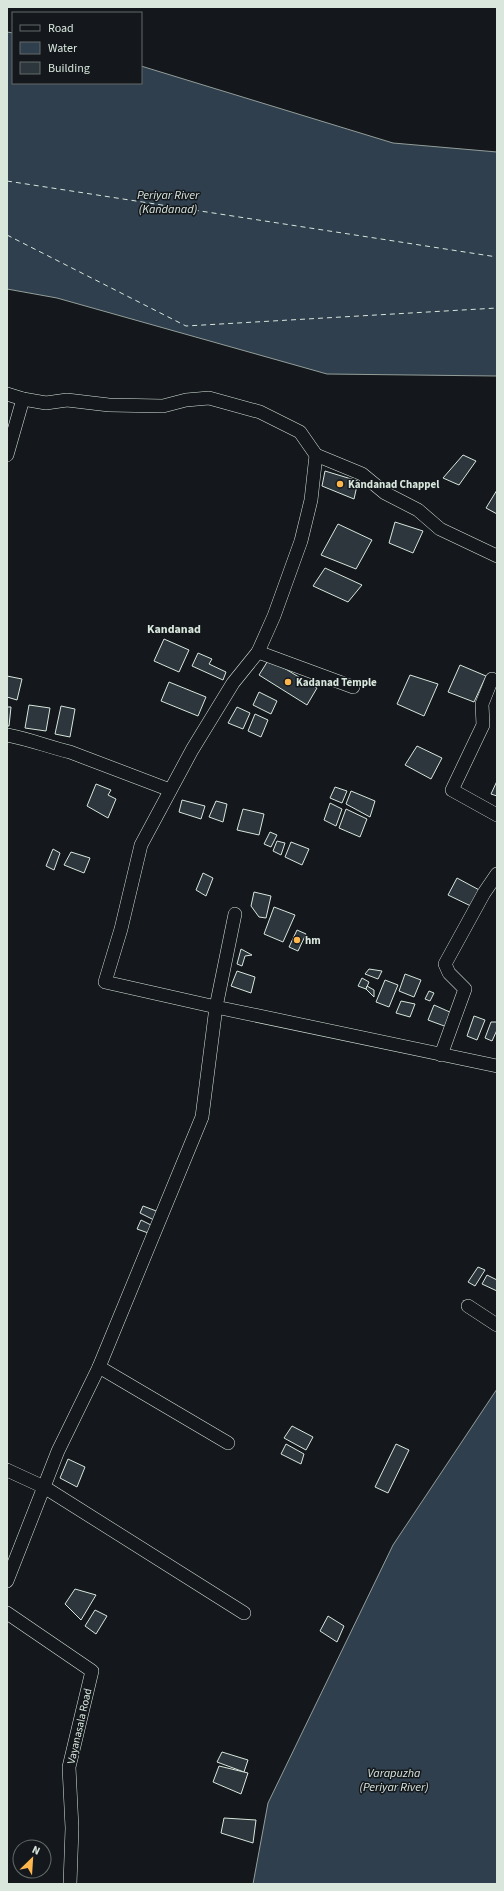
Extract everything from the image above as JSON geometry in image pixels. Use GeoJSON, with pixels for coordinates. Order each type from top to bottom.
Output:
{"type":"FeatureCollection","features":[{"type":"Feature","properties":{"kind":"street"},"geometry":{"type":"LineString","coordinates":[[7,394],[23,399],[46,403],[67,400],[109,405],[163,406],[186,400],[210,398],[260,412],[300,432],[316,455],[362,474],[385,493],[418,510],[440,529],[497,556]]}},
{"type":"Feature","properties":{"kind":"street"},"geometry":{"type":"LineString","coordinates":[[7,455],[23,399]]}},
{"type":"Feature","properties":{"kind":"street"},"geometry":{"type":"LineString","coordinates":[[316,455],[311,500],[301,540],[274,616],[258,652],[233,683],[192,750],[140,845],[122,929],[105,982],[497,1066]]}},
{"type":"Feature","properties":{"kind":"street"},"geometry":{"type":"LineString","coordinates":[[258,652],[353,687]]}},
{"type":"Feature","properties":{"kind":"street"},"geometry":{"type":"LineString","coordinates":[[492,679],[482,704],[483,725],[452,790],[497,815]]}},
{"type":"Feature","properties":{"kind":"street"},"geometry":{"type":"LineString","coordinates":[[7,735],[34,740],[53,748],[70,752],[170,790]]}},
{"type":"Feature","properties":{"kind":"street"},"geometry":{"type":"LineString","coordinates":[[441,1055],[465,989],[449,973],[445,964],[484,893],[497,874]]}},
{"type":"Feature","properties":{"kind":"street"},"geometry":{"type":"LineString","coordinates":[[7,1581],[58,1450],[99,1367],[202,1116],[216,1007],[234,914]]}},
{"type":"Feature","properties":{"kind":"street"},"geometry":{"type":"LineString","coordinates":[[468,1306],[497,1325]]}},
{"type":"Feature","properties":{"kind":"street"},"geometry":{"type":"LineString","coordinates":[[99,1367],[228,1443]]}},
{"type":"Feature","properties":{"kind":"street"},"geometry":{"type":"LineString","coordinates":[[7,1470],[44,1487],[244,1613]]}},
{"type":"Feature","properties":{"kind":"street","name":"Vayanasala Road"},"geometry":{"type":"LineString","coordinates":[[7,1613],[92,1671],[69,1767],[72,1828],[70,1884]]}},
{"type":"Feature","properties":{"kind":"water","name":"Periyar River (Kandanad)"},"geometry":{"type":"Polygon","coordinates":[[[7,32],[12,33],[12,84],[142,84],[142,66],[393,143],[497,152],[497,376],[327,374],[57,298],[7,289],[7,32]]]}},
{"type":"Feature","properties":{"kind":"water","name":"Varapuzha (Periyar River)"},"geometry":{"type":"Polygon","coordinates":[[[497,1389],[497,1884],[253,1884],[268,1803],[393,1545],[497,1389]]]}},
{"type":"Feature","properties":{"kind":"building"},"geometry":{"type":"Polygon","coordinates":[[[463,455],[476,461],[459,485],[443,478],[463,455]]]}},
{"type":"Feature","properties":{"kind":"building","name":"Kandanad Chappel"},"geometry":{"type":"Polygon","coordinates":[[[325,471],[358,481],[354,499],[322,486],[325,471]]]}},
{"type":"Feature","properties":{"kind":"building"},"geometry":{"type":"Polygon","coordinates":[[[497,490],[497,514],[486,508],[497,490]]]}},
{"type":"Feature","properties":{"kind":"building"},"geometry":{"type":"Polygon","coordinates":[[[395,522],[423,531],[413,553],[389,543],[395,522]]]}},
{"type":"Feature","properties":{"kind":"building"},"geometry":{"type":"Polygon","coordinates":[[[338,524],[372,540],[356,569],[321,555],[338,524]]]}},
{"type":"Feature","properties":{"kind":"building"},"geometry":{"type":"Polygon","coordinates":[[[325,568],[362,585],[348,602],[313,586],[325,568]]]}},
{"type":"Feature","properties":{"kind":"building"},"geometry":{"type":"Polygon","coordinates":[[[164,639],[189,650],[179,672],[154,661],[164,639]]]}},
{"type":"Feature","properties":{"kind":"building"},"geometry":{"type":"Polygon","coordinates":[[[198,653],[212,659],[209,664],[226,672],[223,680],[192,666],[198,653]]]}},
{"type":"Feature","properties":{"kind":"building","name":"Kadanad Temple"},"geometry":{"type":"Polygon","coordinates":[[[269,659],[317,688],[307,705],[259,675],[269,659]]]}},
{"type":"Feature","properties":{"kind":"building"},"geometry":{"type":"Polygon","coordinates":[[[460,665],[486,676],[474,702],[448,692],[460,665]]]}},
{"type":"Feature","properties":{"kind":"building"},"geometry":{"type":"Polygon","coordinates":[[[410,675],[438,684],[424,716],[397,704],[410,675]]]}},
{"type":"Feature","properties":{"kind":"building"},"geometry":{"type":"Polygon","coordinates":[[[7,676],[22,679],[17,700],[7,697],[7,676]]]}},
{"type":"Feature","properties":{"kind":"building"},"geometry":{"type":"Polygon","coordinates":[[[169,682],[206,697],[198,716],[161,701],[169,682]]]}},
{"type":"Feature","properties":{"kind":"building"},"geometry":{"type":"Polygon","coordinates":[[[259,692],[277,701],[271,714],[253,705],[259,692]]]}},
{"type":"Feature","properties":{"kind":"building"},"geometry":{"type":"Polygon","coordinates":[[[29,705],[50,708],[46,731],[25,728],[29,705]]]}},
{"type":"Feature","properties":{"kind":"building"},"geometry":{"type":"Polygon","coordinates":[[[61,706],[75,709],[70,737],[55,734],[61,706]]]}},
{"type":"Feature","properties":{"kind":"building"},"geometry":{"type":"Polygon","coordinates":[[[7,707],[11,707],[9,726],[7,726],[7,707]]]}},
{"type":"Feature","properties":{"kind":"building"},"geometry":{"type":"Polygon","coordinates":[[[237,707],[250,713],[243,729],[228,723],[237,707]]]}},
{"type":"Feature","properties":{"kind":"building"},"geometry":{"type":"Polygon","coordinates":[[[255,714],[268,720],[261,737],[248,731],[255,714]]]}},
{"type":"Feature","properties":{"kind":"building"},"geometry":{"type":"Polygon","coordinates":[[[417,746],[442,758],[431,779],[405,765],[417,746]]]}},
{"type":"Feature","properties":{"kind":"building"},"geometry":{"type":"Polygon","coordinates":[[[497,781],[497,796],[491,794],[497,781]]]}},
{"type":"Feature","properties":{"kind":"building"},"geometry":{"type":"Polygon","coordinates":[[[96,784],[111,790],[108,795],[116,799],[108,818],[87,806],[96,784]]]}},
{"type":"Feature","properties":{"kind":"building"},"geometry":{"type":"Polygon","coordinates":[[[335,787],[347,791],[342,803],[330,798],[335,787]]]}},
{"type":"Feature","properties":{"kind":"building"},"geometry":{"type":"Polygon","coordinates":[[[351,791],[375,801],[370,817],[346,804],[351,791]]]}},
{"type":"Feature","properties":{"kind":"building"},"geometry":{"type":"Polygon","coordinates":[[[182,800],[205,806],[201,819],[179,812],[182,800]]]}},
{"type":"Feature","properties":{"kind":"building"},"geometry":{"type":"Polygon","coordinates":[[[216,801],[227,804],[223,822],[209,817],[216,801]]]}},
{"type":"Feature","properties":{"kind":"building"},"geometry":{"type":"Polygon","coordinates":[[[330,803],[342,809],[336,826],[324,820],[330,803]]]}},
{"type":"Feature","properties":{"kind":"building"},"geometry":{"type":"Polygon","coordinates":[[[243,809],[264,814],[259,835],[237,830],[243,809]]]}},
{"type":"Feature","properties":{"kind":"building"},"geometry":{"type":"Polygon","coordinates":[[[346,809],[367,819],[360,837],[339,828],[346,809]]]}},
{"type":"Feature","properties":{"kind":"building"},"geometry":{"type":"Polygon","coordinates":[[[270,832],[277,835],[271,847],[264,844],[270,832]]]}},
{"type":"Feature","properties":{"kind":"building"},"geometry":{"type":"Polygon","coordinates":[[[277,841],[285,843],[281,855],[273,851],[277,841]]]}},
{"type":"Feature","properties":{"kind":"building"},"geometry":{"type":"Polygon","coordinates":[[[291,842],[309,849],[302,865],[285,857],[291,842]]]}},
{"type":"Feature","properties":{"kind":"building"},"geometry":{"type":"Polygon","coordinates":[[[53,849],[60,853],[54,870],[46,866],[53,849]]]}},
{"type":"Feature","properties":{"kind":"building"},"geometry":{"type":"Polygon","coordinates":[[[71,852],[90,858],[84,873],[64,865],[71,852]]]}},
{"type":"Feature","properties":{"kind":"building"},"geometry":{"type":"Polygon","coordinates":[[[203,873],[213,878],[206,896],[196,890],[203,873]]]}},
{"type":"Feature","properties":{"kind":"building"},"geometry":{"type":"Polygon","coordinates":[[[457,878],[483,892],[475,908],[448,895],[457,878]]]}},
{"type":"Feature","properties":{"kind":"building"},"geometry":{"type":"Polygon","coordinates":[[[254,892],[271,896],[266,918],[259,917],[251,906],[254,892]]]}},
{"type":"Feature","properties":{"kind":"building"},"geometry":{"type":"Polygon","coordinates":[[[274,907],[295,915],[283,942],[264,934],[274,907]]]}},
{"type":"Feature","properties":{"kind":"building","name":"hm"},"geometry":{"type":"Polygon","coordinates":[[[297,930],[306,934],[298,951],[289,947],[297,930]]]}},
{"type":"Feature","properties":{"kind":"building"},"geometry":{"type":"Polygon","coordinates":[[[241,949],[252,955],[245,956],[242,966],[237,964],[241,949]]]}},
{"type":"Feature","properties":{"kind":"building"},"geometry":{"type":"Polygon","coordinates":[[[369,969],[382,971],[378,979],[365,974],[369,969]]]}},
{"type":"Feature","properties":{"kind":"building"},"geometry":{"type":"Polygon","coordinates":[[[237,971],[255,977],[251,993],[231,986],[237,971]]]}},
{"type":"Feature","properties":{"kind":"building"},"geometry":{"type":"Polygon","coordinates":[[[405,974],[421,980],[414,997],[399,991],[405,974]]]}},
{"type":"Feature","properties":{"kind":"building"},"geometry":{"type":"Polygon","coordinates":[[[362,978],[369,982],[366,989],[358,986],[362,978]]]}},
{"type":"Feature","properties":{"kind":"building"},"geometry":{"type":"Polygon","coordinates":[[[385,980],[398,985],[389,1007],[376,1002],[385,980]]]}},
{"type":"Feature","properties":{"kind":"building"},"geometry":{"type":"Polygon","coordinates":[[[367,986],[374,990],[374,997],[366,989],[367,986]]]}},
{"type":"Feature","properties":{"kind":"building"},"geometry":{"type":"Polygon","coordinates":[[[429,991],[434,993],[430,1001],[425,999],[429,991]]]}},
{"type":"Feature","properties":{"kind":"building"},"geometry":{"type":"Polygon","coordinates":[[[401,1001],[415,1004],[410,1017],[396,1013],[401,1001]]]}},
{"type":"Feature","properties":{"kind":"building"},"geometry":{"type":"Polygon","coordinates":[[[434,1005],[452,1013],[447,1027],[428,1020],[434,1005]]]}},
{"type":"Feature","properties":{"kind":"building"},"geometry":{"type":"Polygon","coordinates":[[[474,1016],[485,1020],[477,1040],[467,1036],[474,1016]]]}},
{"type":"Feature","properties":{"kind":"building"},"geometry":{"type":"Polygon","coordinates":[[[491,1022],[497,1022],[497,1030],[492,1041],[485,1038],[491,1022]]]}},
{"type":"Feature","properties":{"kind":"building"},"geometry":{"type":"Polygon","coordinates":[[[143,1206],[159,1212],[156,1221],[140,1213],[143,1206]]]}},
{"type":"Feature","properties":{"kind":"building"},"geometry":{"type":"Polygon","coordinates":[[[141,1220],[153,1226],[151,1234],[137,1229],[141,1220]]]}},
{"type":"Feature","properties":{"kind":"building"},"geometry":{"type":"Polygon","coordinates":[[[478,1267],[485,1270],[475,1286],[468,1282],[478,1267]]]}},
{"type":"Feature","properties":{"kind":"building"},"geometry":{"type":"Polygon","coordinates":[[[487,1275],[497,1280],[497,1291],[482,1284],[487,1275]]]}},
{"type":"Feature","properties":{"kind":"building"},"geometry":{"type":"Polygon","coordinates":[[[292,1426],[313,1437],[306,1450],[284,1438],[292,1426]]]}},
{"type":"Feature","properties":{"kind":"building"},"geometry":{"type":"Polygon","coordinates":[[[286,1444],[304,1454],[301,1464],[281,1454],[286,1444]]]}},
{"type":"Feature","properties":{"kind":"building"},"geometry":{"type":"Polygon","coordinates":[[[396,1444],[409,1450],[388,1493],[375,1487],[396,1444]]]}},
{"type":"Feature","properties":{"kind":"building"},"geometry":{"type":"Polygon","coordinates":[[[68,1459],[85,1467],[77,1487],[60,1478],[68,1459]]]}},
{"type":"Feature","properties":{"kind":"building"},"geometry":{"type":"Polygon","coordinates":[[[75,1589],[96,1595],[81,1620],[65,1604],[75,1589]]]}},
{"type":"Feature","properties":{"kind":"building"},"geometry":{"type":"Polygon","coordinates":[[[95,1610],[107,1616],[96,1634],[85,1626],[95,1610]]]}},
{"type":"Feature","properties":{"kind":"building"},"geometry":{"type":"Polygon","coordinates":[[[328,1616],[344,1626],[337,1642],[320,1631],[328,1616]]]}},
{"type":"Feature","properties":{"kind":"building"},"geometry":{"type":"Polygon","coordinates":[[[222,1752],[248,1760],[244,1772],[217,1762],[222,1752]]]}},
{"type":"Feature","properties":{"kind":"building"},"geometry":{"type":"Polygon","coordinates":[[[219,1766],[248,1773],[241,1794],[213,1782],[219,1766]]]}},
{"type":"Feature","properties":{"kind":"building"},"geometry":{"type":"Polygon","coordinates":[[[224,1818],[256,1820],[253,1843],[221,1833],[224,1818]]]}},
{"type":"Feature","properties":{"kind":"ferry route"},"geometry":{"type":"LineString","coordinates":[[7,181],[497,257]]}},
{"type":"Feature","properties":{"kind":"ferry route"},"geometry":{"type":"LineString","coordinates":[[7,235],[186,326],[497,308]]}},
{"type":"Feature","properties":{"kind":"place","name":"Kandanad Chappel"},"geometry":{"type":"Point","coordinates":[340,484]}},
{"type":"Feature","properties":{"kind":"place","name":"Kadanad Temple"},"geometry":{"type":"Point","coordinates":[288,682]}},
{"type":"Feature","properties":{"kind":"place","name":"hm"},"geometry":{"type":"Point","coordinates":[297,940]}},
{"type":"Feature","properties":{"kind":"district","name":"Kandanad"},"geometry":{"type":"Point","coordinates":[174,629]}}]}
